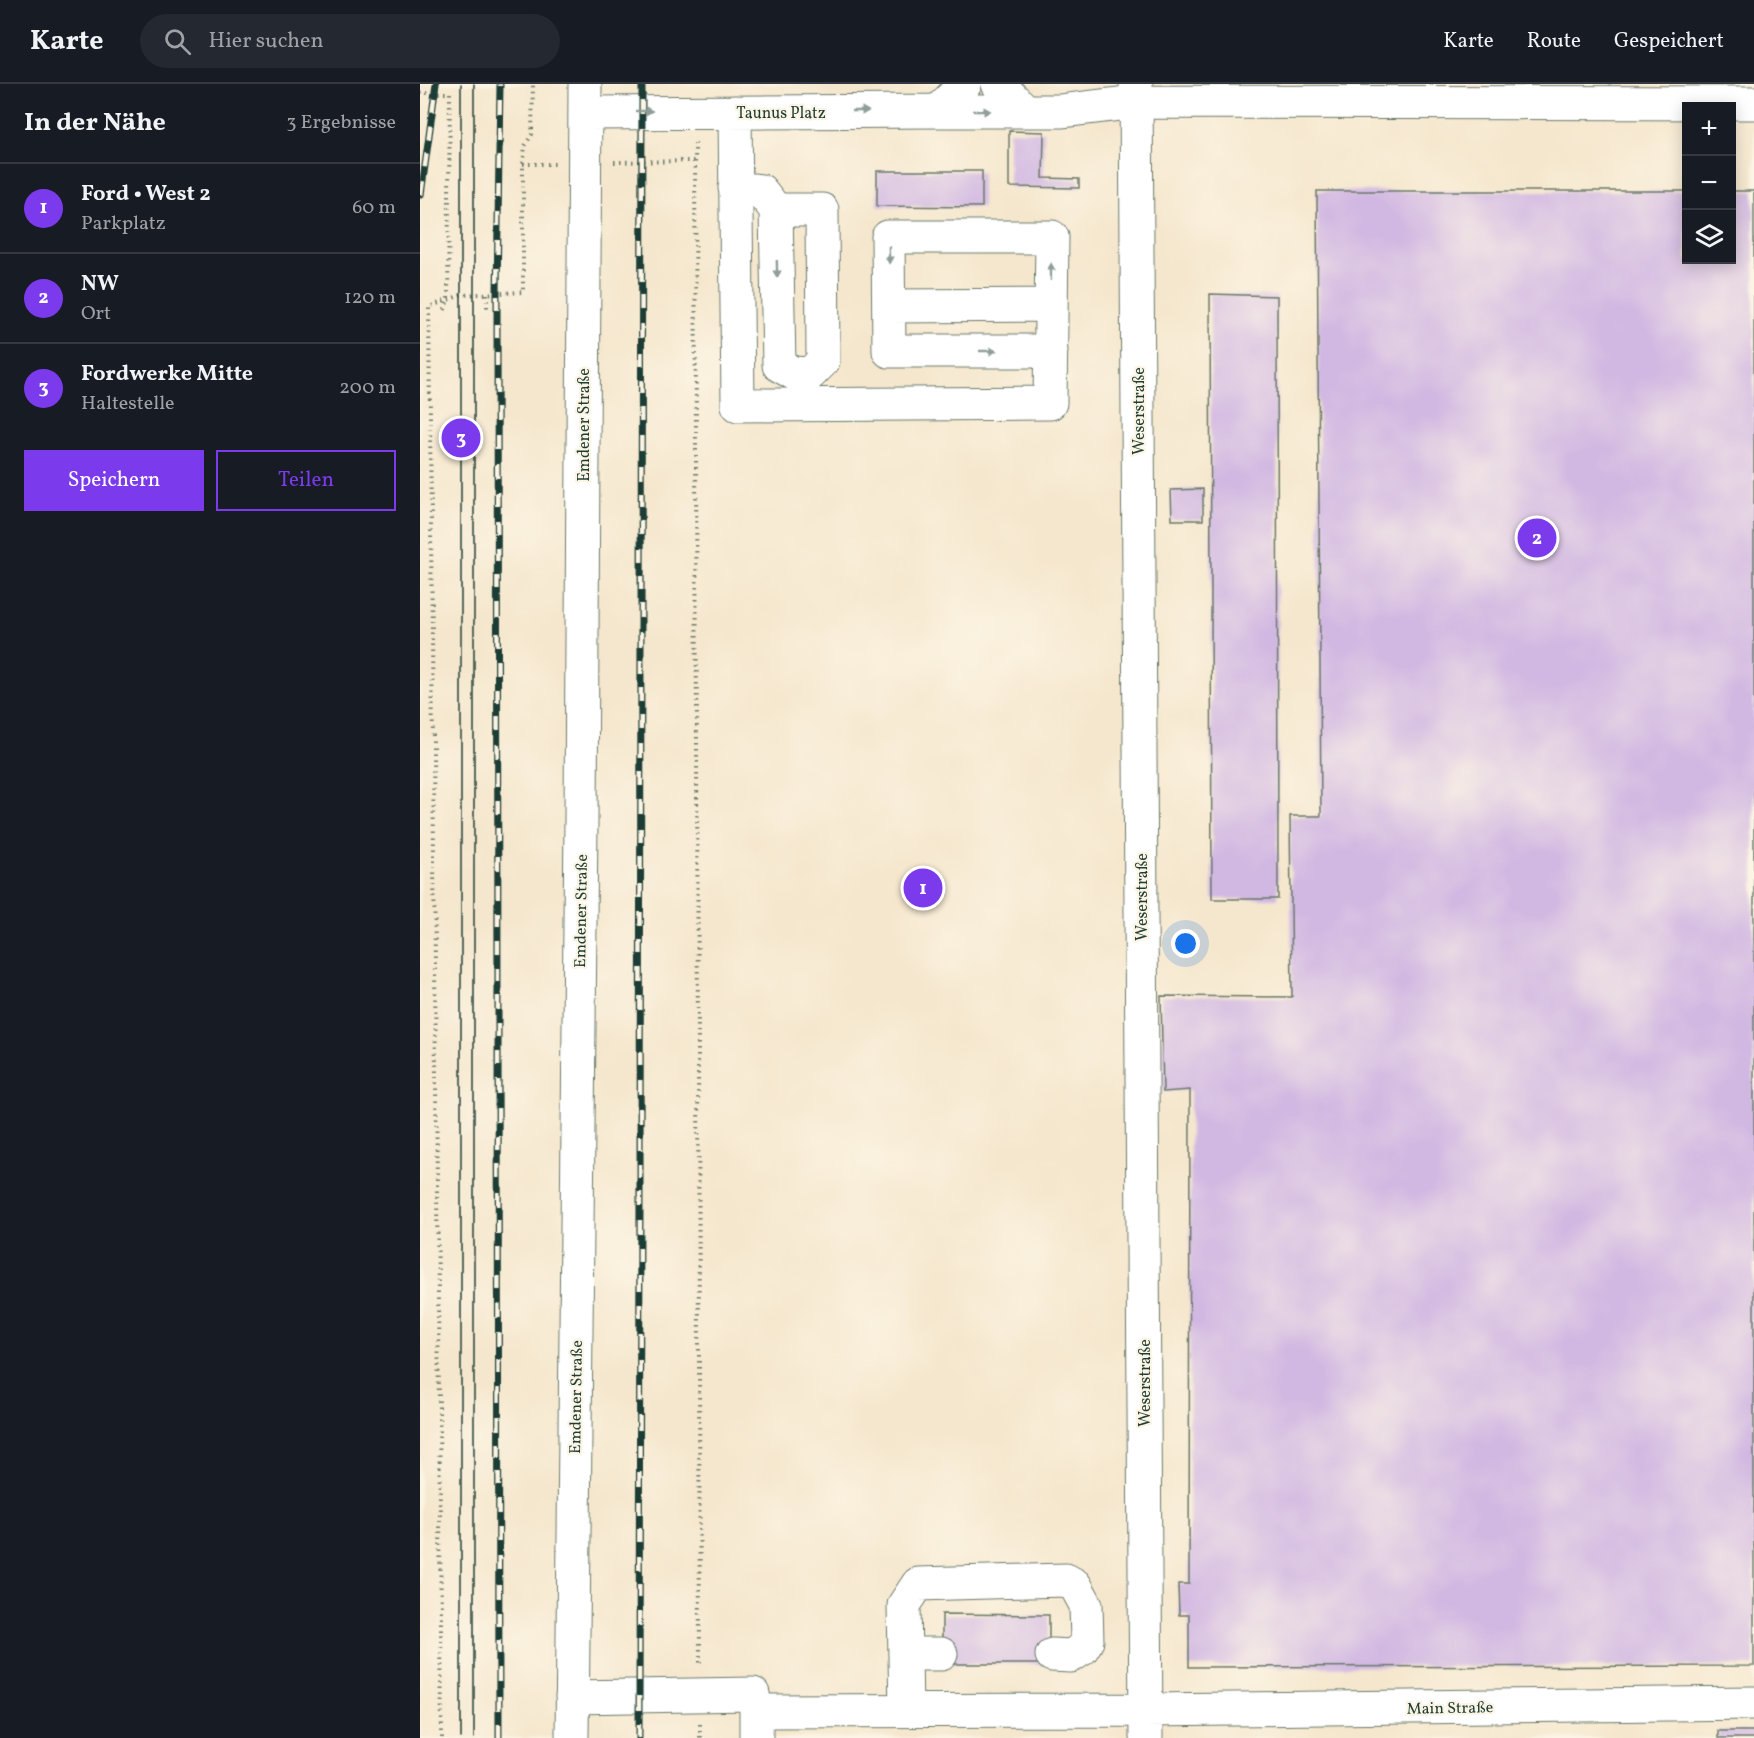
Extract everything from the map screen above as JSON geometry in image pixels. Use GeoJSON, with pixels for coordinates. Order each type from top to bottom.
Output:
{"type":"FeatureCollection","features":[{"type":"Feature","properties":{"kind":"street"},"geometry":{"type":"LineString","coordinates":[[938,111],[965,84]]}},
{"type":"Feature","properties":{"kind":"street"},"geometry":{"type":"LineString","coordinates":[[998,84],[1026,111]]}},
{"type":"Feature","properties":{"kind":"street","name":"Taunus Platz"},"geometry":{"type":"LineString","coordinates":[[585,98],[642,111],[695,112],[1061,111],[1136,93],[1754,103]]}},
{"type":"Feature","properties":{"kind":"street","name":"Weserstraße"},"geometry":{"type":"LineString","coordinates":[[1136,93],[1146,1724]]}},
{"type":"Feature","properties":{"kind":"street","name":"Emdener Straße"},"geometry":{"type":"LineString","coordinates":[[572,1738],[585,98]]}},
{"type":"Feature","properties":{"kind":"street"},"geometry":{"type":"LineString","coordinates":[[735,112],[738,405],[1050,403],[1051,351],[1052,237],[888,237],[889,351],[1051,351]]}},
{"type":"Feature","properties":{"kind":"street"},"geometry":{"type":"LineString","coordinates":[[735,188],[761,191],[776,210]]}},
{"type":"Feature","properties":{"kind":"street"},"geometry":{"type":"LineString","coordinates":[[889,306],[1051,305]]}},
{"type":"Feature","properties":{"kind":"street"},"geometry":{"type":"LineString","coordinates":[[906,1710],[904,1605],[918,1584],[1066,1580],[1075,1585],[1086,1605],[1087,1641],[1082,1649],[1071,1656],[1052,1655]]}},
{"type":"Feature","properties":{"kind":"street"},"geometry":{"type":"LineString","coordinates":[[905,1654],[941,1654]]}},
{"type":"Feature","properties":{"kind":"street"},"geometry":{"type":"LineString","coordinates":[[572,1697],[753,1694],[756,1724]]}},
{"type":"Feature","properties":{"kind":"street","name":"Main Straße"},"geometry":{"type":"LineString","coordinates":[[756,1724],[906,1710],[1146,1724],[1754,1703]]}},
{"type":"Feature","properties":{"kind":"path"},"geometry":{"type":"LineString","coordinates":[[442,1738],[429,307],[461,294],[523,292],[523,164],[525,146],[532,134],[533,84]]}},
{"type":"Feature","properties":{"kind":"path"},"geometry":{"type":"LineString","coordinates":[[420,93],[450,93],[448,299],[444,313]]}},
{"type":"Feature","properties":{"kind":"path"},"geometry":{"type":"LineString","coordinates":[[695,112],[700,1738]]}},
{"type":"Feature","properties":{"kind":"path"},"geometry":{"type":"LineString","coordinates":[[487,294],[487,311]]}},
{"type":"Feature","properties":{"kind":"building"},"geometry":{"type":"Polygon","coordinates":[[[1009,131],[1044,132],[1043,178],[1079,179],[1079,188],[1009,187],[1009,131]]]}},
{"type":"Feature","properties":{"kind":"building"},"geometry":{"type":"Polygon","coordinates":[[[877,171],[982,171],[982,207],[877,206],[877,171]]]}},
{"type":"Feature","properties":{"kind":"building"},"geometry":{"type":"Polygon","coordinates":[[[1317,191],[1682,191],[1682,264],[1736,264],[1736,191],[1754,191],[1754,1666],[1189,1667],[1189,1615],[1179,1615],[1178,1584],[1189,1584],[1190,1090],[1163,1092],[1161,996],[1292,997],[1290,816],[1321,816],[1317,191]]]}},
{"type":"Feature","properties":{"kind":"building"},"geometry":{"type":"Polygon","coordinates":[[[1210,294],[1277,296],[1278,899],[1212,899],[1210,294]]]}},
{"type":"Feature","properties":{"kind":"building"},"geometry":{"type":"Polygon","coordinates":[[[1203,489],[1203,520],[1172,520],[1171,490],[1203,489]]]}},
{"type":"Feature","properties":{"kind":"building"},"geometry":{"type":"Polygon","coordinates":[[[942,1614],[1049,1615],[1049,1664],[942,1664],[942,1614]]]}},
{"type":"Feature","properties":{"kind":"building"},"geometry":{"type":"Polygon","coordinates":[[[1718,1731],[1754,1731],[1754,1738],[1718,1738],[1718,1731]]]}},
{"type":"Feature","properties":{"kind":"tram line"},"geometry":{"type":"LineString","coordinates":[[461,84],[461,1738]]}},
{"type":"Feature","properties":{"kind":"tram line"},"geometry":{"type":"LineString","coordinates":[[474,84],[474,1738]]}},
{"type":"Feature","properties":{"kind":"railway"},"geometry":{"type":"LineString","coordinates":[[421,195],[436,84]]}},
{"type":"Feature","properties":{"kind":"railway"},"geometry":{"type":"LineString","coordinates":[[499,1738],[497,294],[500,84]]}},
{"type":"Feature","properties":{"kind":"railway"},"geometry":{"type":"LineString","coordinates":[[639,1738],[642,84]]}},
{"type":"Feature","properties":{"kind":"place","name":"Fordwerke Mitte"},"geometry":{"type":"Point","coordinates":[461,438]}},
{"type":"Feature","properties":{"kind":"place","name":"NW"},"geometry":{"type":"Point","coordinates":[1537,538]}},
{"type":"Feature","properties":{"kind":"place","name":"Ford • West 2"},"geometry":{"type":"Point","coordinates":[923,888]}}]}
